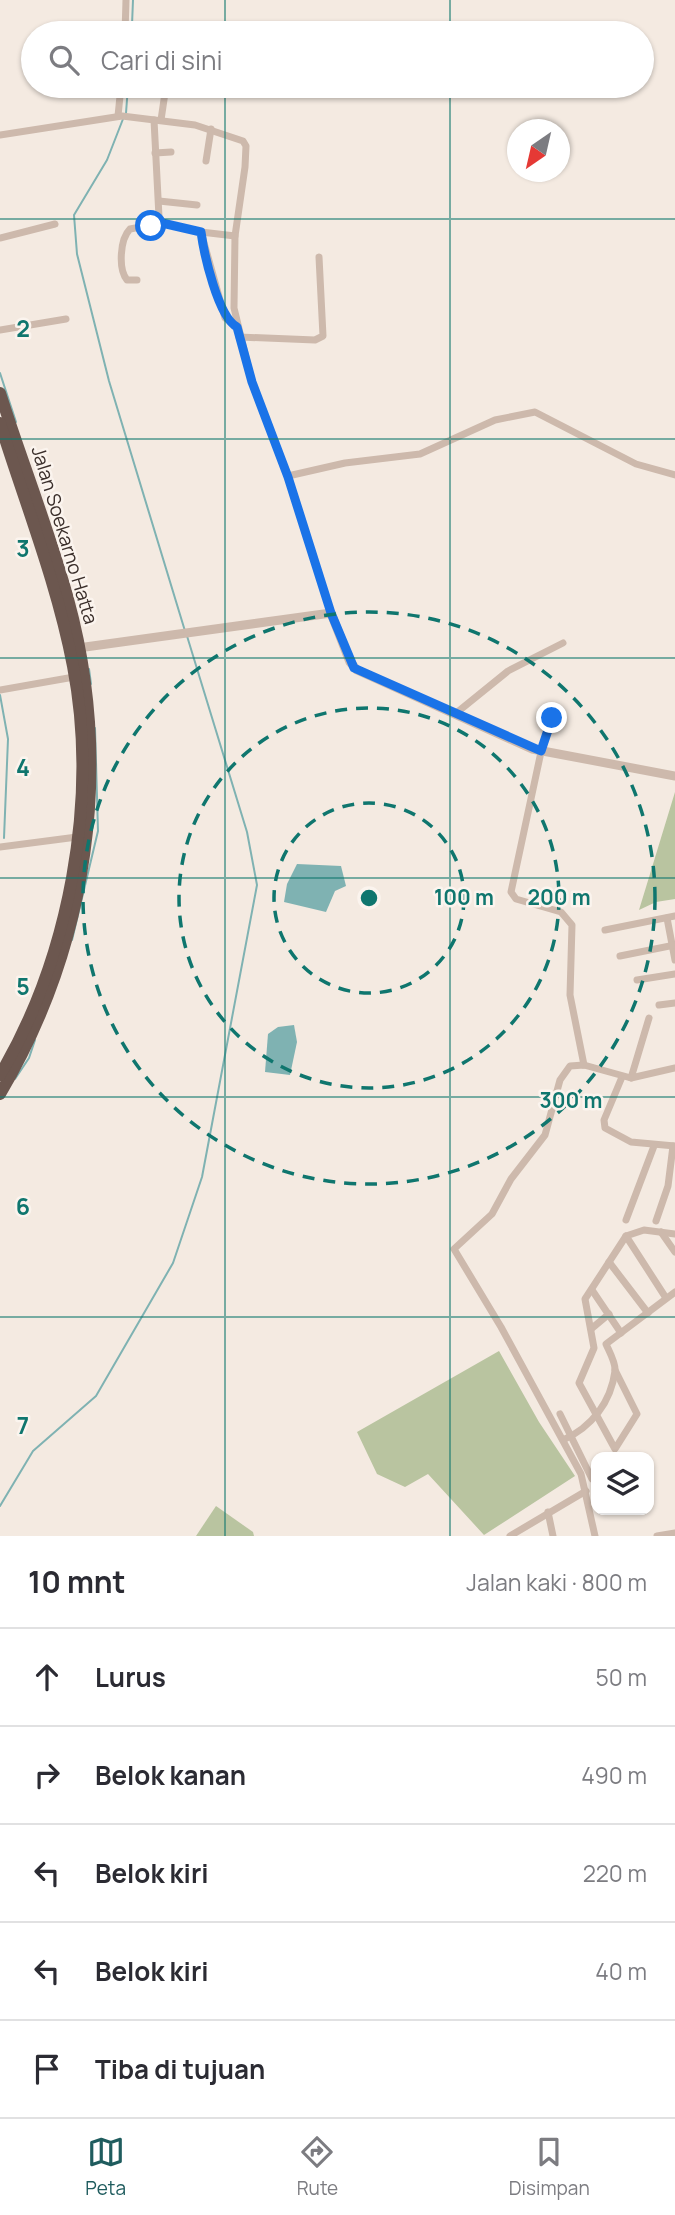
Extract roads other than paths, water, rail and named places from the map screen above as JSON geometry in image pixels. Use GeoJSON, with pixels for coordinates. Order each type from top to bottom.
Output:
{"type":"FeatureCollection","features":[{"type":"Feature","properties":{"kind":"highway","name":"Jalan Soekarno Hatta"},"geometry":{"type":"LineString","coordinates":[[0,393],[83,648],[92,753],[89,831],[80,889],[66,943],[30,1041],[0,1094]]}},
{"type":"Feature","properties":{"kind":"highway","name":"Jalan Soekarno Hatta"},"geometry":{"type":"LineString","coordinates":[[0,423],[58,605],[74,677],[80,744],[77,837],[63,915],[39,994],[0,1076]]}},
{"type":"Feature","properties":{"kind":"street"},"geometry":{"type":"LineString","coordinates":[[126,0],[126,21]]}},
{"type":"Feature","properties":{"kind":"street"},"geometry":{"type":"LineString","coordinates":[[120,116],[121,98]]}},
{"type":"Feature","properties":{"kind":"street"},"geometry":{"type":"LineString","coordinates":[[162,223],[155,153],[157,120],[163,98]]}},
{"type":"Feature","properties":{"kind":"street"},"geometry":{"type":"LineString","coordinates":[[0,135],[120,116],[211,129],[235,136],[246,146],[235,236],[234,308],[239,337],[252,382],[288,477],[331,613],[354,668],[541,751],[675,776]]}},
{"type":"Feature","properties":{"kind":"street"},"geometry":{"type":"LineString","coordinates":[[206,162],[211,129]]}},
{"type":"Feature","properties":{"kind":"street"},"geometry":{"type":"LineString","coordinates":[[155,153],[171,152]]}},
{"type":"Feature","properties":{"kind":"street"},"geometry":{"type":"LineString","coordinates":[[159,201],[197,205]]}},
{"type":"Feature","properties":{"kind":"street"},"geometry":{"type":"LineString","coordinates":[[137,280],[127,280],[123,276],[125,235],[130,229],[162,223],[235,236]]}},
{"type":"Feature","properties":{"kind":"street"},"geometry":{"type":"LineString","coordinates":[[0,237],[55,224]]}},
{"type":"Feature","properties":{"kind":"street"},"geometry":{"type":"LineString","coordinates":[[201,232],[222,311],[229,323],[237,327]]}},
{"type":"Feature","properties":{"kind":"street"},"geometry":{"type":"LineString","coordinates":[[239,337],[315,340],[323,337],[319,257]]}},
{"type":"Feature","properties":{"kind":"street"},"geometry":{"type":"LineString","coordinates":[[4,329],[66,319]]}},
{"type":"Feature","properties":{"kind":"street"},"geometry":{"type":"LineString","coordinates":[[288,477],[348,462],[420,454],[495,420],[536,412],[636,464],[673,474]]}},
{"type":"Feature","properties":{"kind":"street"},"geometry":{"type":"LineString","coordinates":[[83,648],[331,613]]}},
{"type":"Feature","properties":{"kind":"street"},"geometry":{"type":"LineString","coordinates":[[455,713],[508,671],[563,643]]}},
{"type":"Feature","properties":{"kind":"street"},"geometry":{"type":"LineString","coordinates":[[0,690],[74,677]]}},
{"type":"Feature","properties":{"kind":"street"},"geometry":{"type":"LineString","coordinates":[[555,710],[541,751],[511,895],[516,899],[561,912],[572,925],[570,995],[584,1065]]}},
{"type":"Feature","properties":{"kind":"street"},"geometry":{"type":"LineString","coordinates":[[0,847],[77,837]]}},
{"type":"Feature","properties":{"kind":"street"},"geometry":{"type":"LineString","coordinates":[[605,930],[671,917],[675,960]]}},
{"type":"Feature","properties":{"kind":"street"},"geometry":{"type":"LineString","coordinates":[[620,956],[674,945]]}},
{"type":"Feature","properties":{"kind":"street"},"geometry":{"type":"LineString","coordinates":[[637,980],[675,974]]}},
{"type":"Feature","properties":{"kind":"street"},"geometry":{"type":"LineString","coordinates":[[659,1005],[675,1003]]}},
{"type":"Feature","properties":{"kind":"street"},"geometry":{"type":"LineString","coordinates":[[631,1079],[649,1018]]}},
{"type":"Feature","properties":{"kind":"street"},"geometry":{"type":"LineString","coordinates":[[591,1477],[454,1249],[492,1214],[511,1179],[545,1135],[565,1071],[570,1066],[584,1065],[631,1079],[675,1069],[675,1062]]}},
{"type":"Feature","properties":{"kind":"street"},"geometry":{"type":"LineString","coordinates":[[622,1077],[604,1120],[605,1128],[631,1142],[674,1146],[668,1186],[656,1221]]}},
{"type":"Feature","properties":{"kind":"street"},"geometry":{"type":"LineString","coordinates":[[626,1220],[654,1146]]}},
{"type":"Feature","properties":{"kind":"street"},"geometry":{"type":"LineString","coordinates":[[606,1344],[619,1381],[637,1414],[615,1449],[579,1383],[594,1348],[585,1298],[626,1236],[644,1230],[675,1234]]}},
{"type":"Feature","properties":{"kind":"street"},"geometry":{"type":"LineString","coordinates":[[661,1232],[675,1252]]}},
{"type":"Feature","properties":{"kind":"street"},"geometry":{"type":"LineString","coordinates":[[626,1236],[666,1298]]}},
{"type":"Feature","properties":{"kind":"street"},"geometry":{"type":"LineString","coordinates":[[609,1262],[648,1313]]}},
{"type":"Feature","properties":{"kind":"street"},"geometry":{"type":"LineString","coordinates":[[592,1290],[621,1333]]}},
{"type":"Feature","properties":{"kind":"street"},"geometry":{"type":"LineString","coordinates":[[594,1348],[606,1344],[675,1292]]}},
{"type":"Feature","properties":{"kind":"street"},"geometry":{"type":"LineString","coordinates":[[591,1329],[609,1314]]}},
{"type":"Feature","properties":{"kind":"street"},"geometry":{"type":"LineString","coordinates":[[567,1438],[597,1419],[608,1396],[615,1370]]}},
{"type":"Feature","properties":{"kind":"street"},"geometry":{"type":"LineString","coordinates":[[608,1396],[619,1381]]}},
{"type":"Feature","properties":{"kind":"street"},"geometry":{"type":"LineString","coordinates":[[560,1414],[586,1490],[595,1536]]}},
{"type":"Feature","properties":{"kind":"street"},"geometry":{"type":"LineString","coordinates":[[510,1536],[523,1532],[548,1512],[586,1490]]}},
{"type":"Feature","properties":{"kind":"street"},"geometry":{"type":"LineString","coordinates":[[548,1512],[553,1536]]}},
{"type":"Feature","properties":{"kind":"street"},"geometry":{"type":"LineString","coordinates":[[657,1536],[675,1533]]}},
{"type":"Feature","properties":{"kind":"water"},"geometry":{"type":"Polygon","coordinates":[[[297,864],[341,866],[346,886],[335,891],[326,912],[284,902],[287,884],[297,864]]]}},
{"type":"Feature","properties":{"kind":"water"},"geometry":{"type":"Polygon","coordinates":[[[294,1025],[297,1042],[290,1075],[265,1072],[268,1034],[278,1027],[294,1025]]]}},
{"type":"Feature","properties":{"kind":"waterway"},"geometry":{"type":"LineString","coordinates":[[132,21],[133,0]]}},
{"type":"Feature","properties":{"kind":"waterway"},"geometry":{"type":"LineString","coordinates":[[126,113],[127,98]]}},
{"type":"Feature","properties":{"kind":"waterway"},"geometry":{"type":"LineString","coordinates":[[123,119],[107,160],[74,215],[77,254],[109,381],[185,631]]}},
{"type":"Feature","properties":{"kind":"waterway"},"geometry":{"type":"LineString","coordinates":[[0,373],[16,422]]}},
{"type":"Feature","properties":{"kind":"waterway"},"geometry":{"type":"LineString","coordinates":[[0,1506],[33,1451],[96,1396],[173,1263],[202,1177],[257,885],[247,832],[187,636]]}},
{"type":"Feature","properties":{"kind":"waterway"},"geometry":{"type":"LineString","coordinates":[[89,669],[91,684]]}},
{"type":"Feature","properties":{"kind":"waterway"},"geometry":{"type":"LineString","coordinates":[[0,695],[8,739],[4,838]]}},
{"type":"Feature","properties":{"kind":"waterway"},"geometry":{"type":"LineString","coordinates":[[72,940],[98,831],[95,728]]}},
{"type":"Feature","properties":{"kind":"waterway"},"geometry":{"type":"LineString","coordinates":[[15,1079],[29,1058],[35,1040]]}}]}
